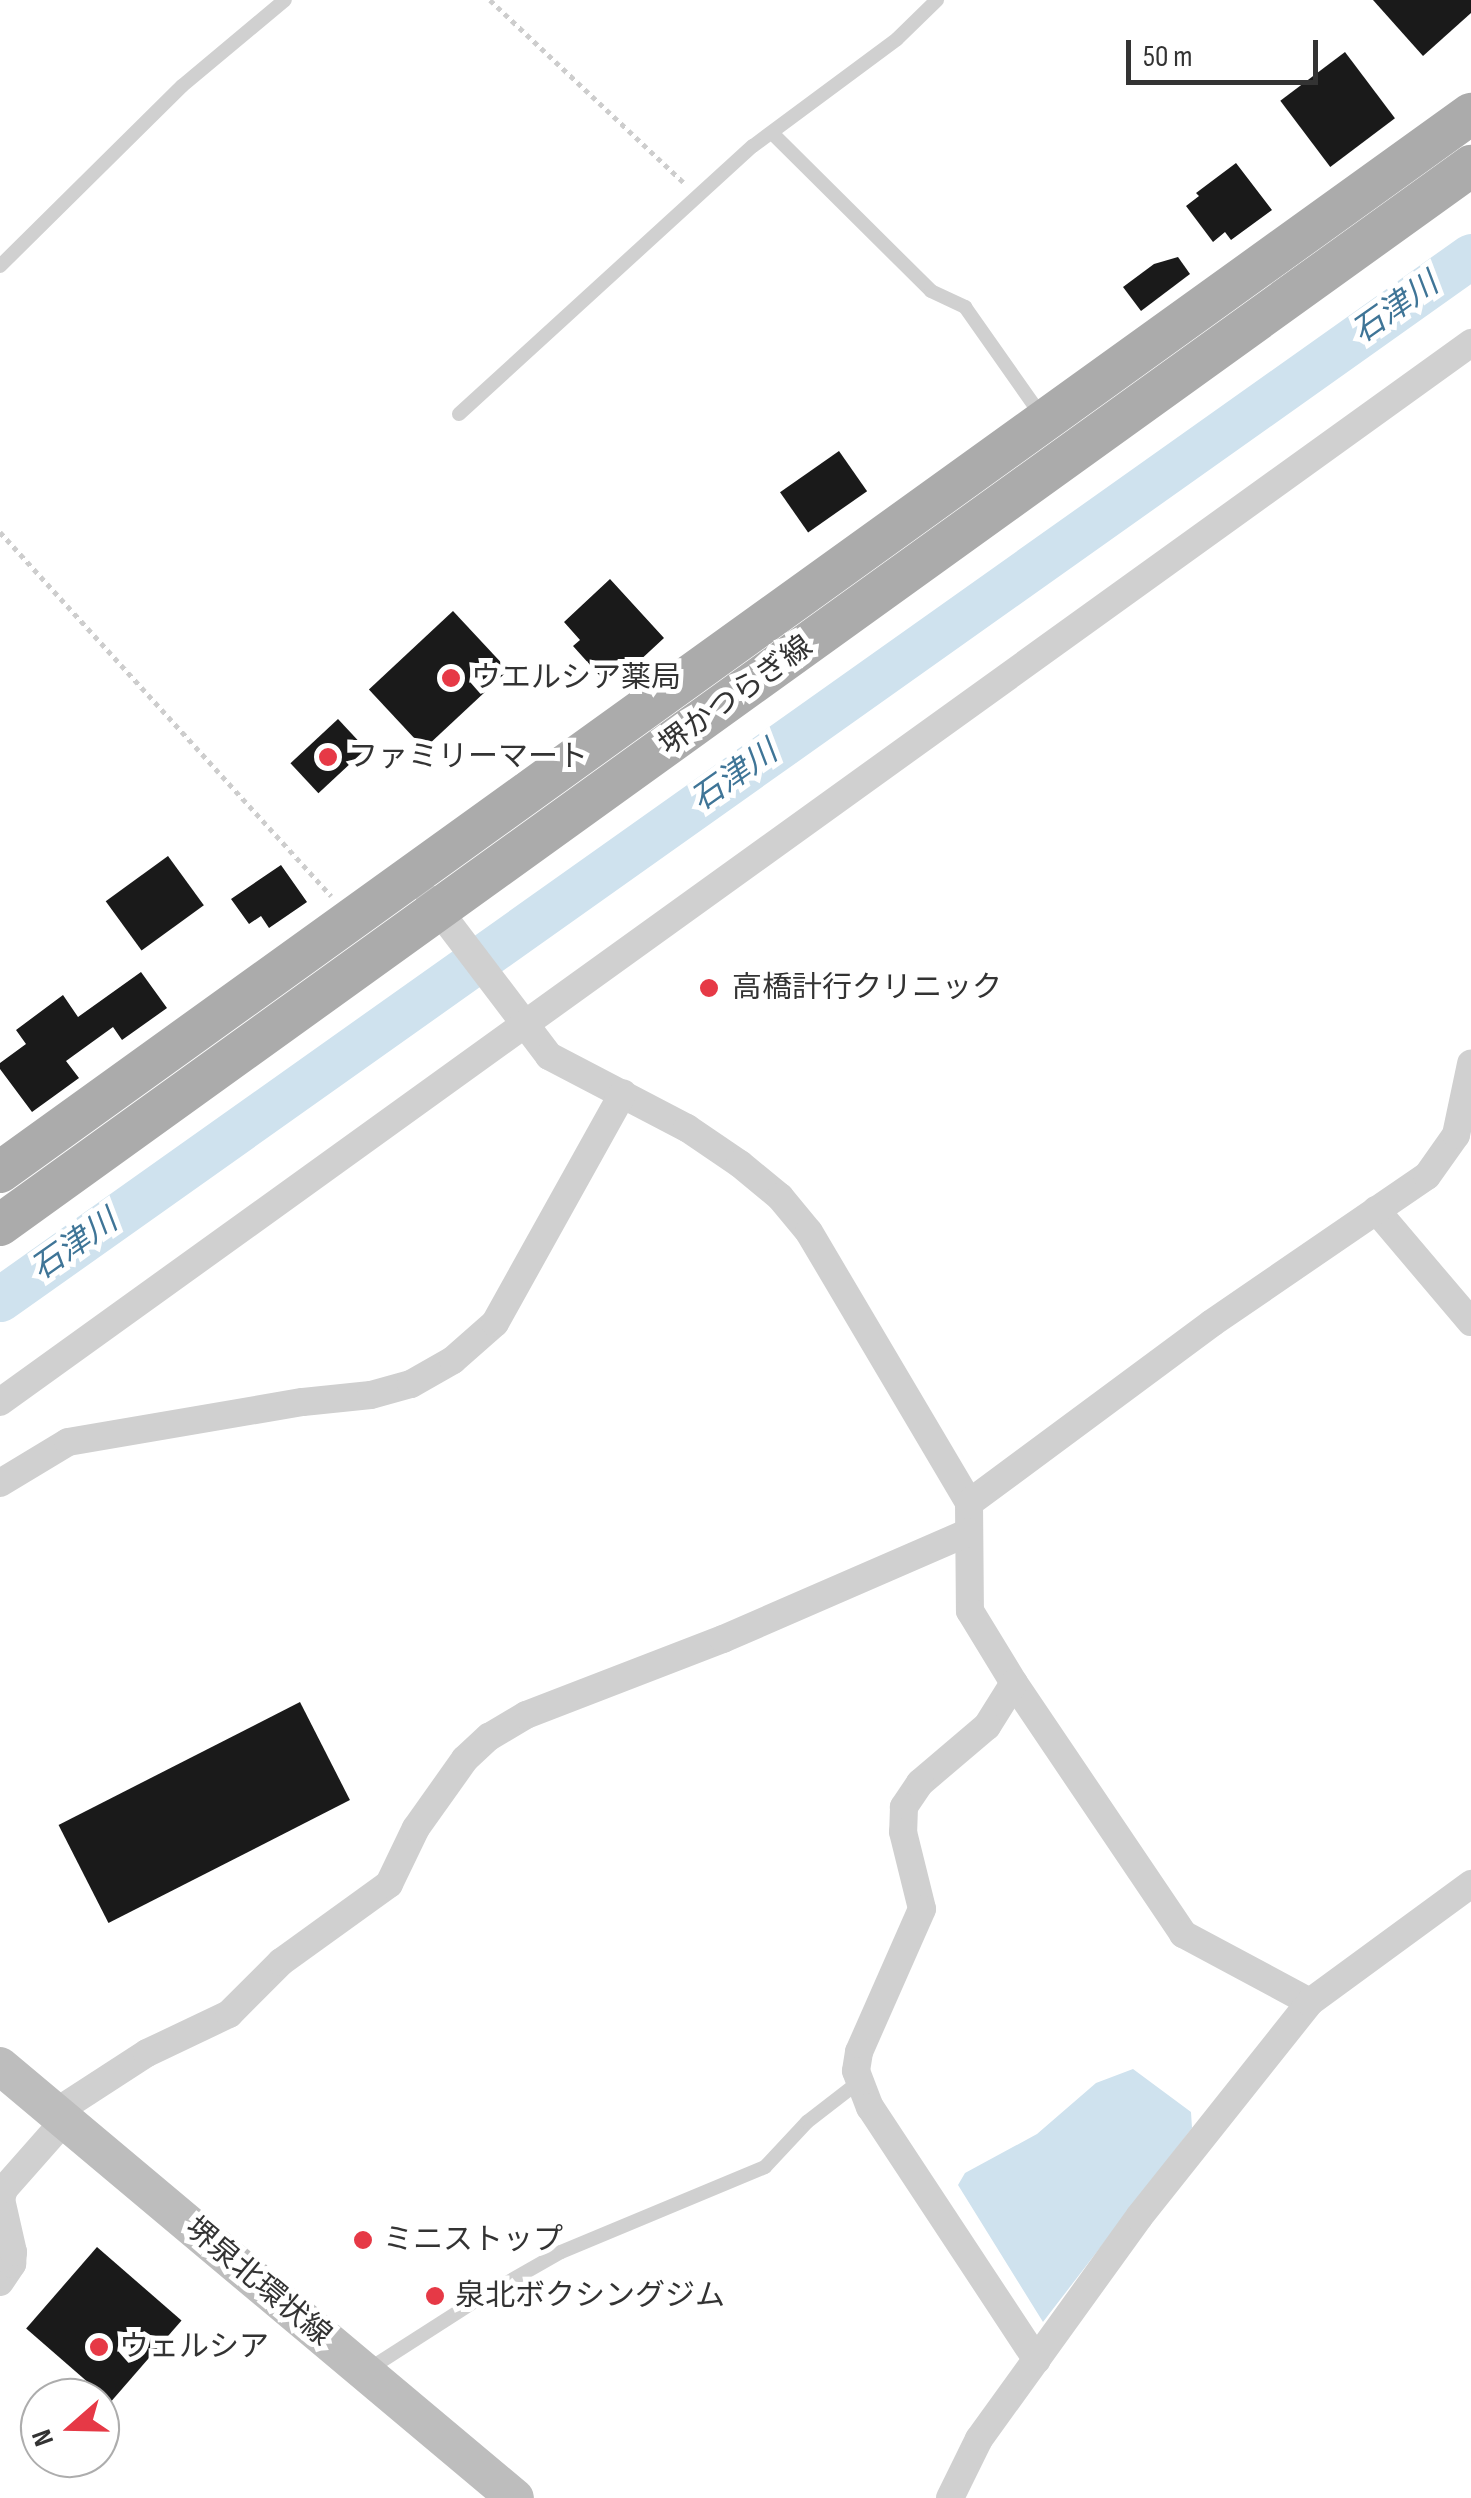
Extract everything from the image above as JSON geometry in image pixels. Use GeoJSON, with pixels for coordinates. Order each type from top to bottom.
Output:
{"type":"FeatureCollection","features":[{"type":"Feature","properties":{"kind":"main road","name":"堺かつらぎ線"},"geometry":{"type":"LineString","coordinates":[[0,1172],[1471,114]]}},
{"type":"Feature","properties":{"kind":"main road","name":"堺かつらぎ線"},"geometry":{"type":"LineString","coordinates":[[0,1225],[447,923],[1471,166]]}},
{"type":"Feature","properties":{"kind":"main road","name":"堺泉北環状線"},"geometry":{"type":"LineString","coordinates":[[0,2066],[515,2498]]}},
{"type":"Feature","properties":{"kind":"street"},"geometry":{"type":"LineString","coordinates":[[0,1402],[1471,344]]}},
{"type":"Feature","properties":{"kind":"street"},"geometry":{"type":"LineString","coordinates":[[413,876],[548,1056],[623,1093],[740,1164],[789,1208],[847,1294],[894,1382],[969,1503],[970,1611],[1014,1683],[1182,1934],[1310,2002]]}},
{"type":"Feature","properties":{"kind":"street"},"geometry":{"type":"LineString","coordinates":[[969,1503],[1212,1323],[1427,1176],[1456,1135],[1471,1064]]}},
{"type":"Feature","properties":{"kind":"street"},"geometry":{"type":"LineString","coordinates":[[0,1483],[68,1442],[303,1402],[371,1395],[411,1384],[453,1360],[496,1323],[623,1093]]}},
{"type":"Feature","properties":{"kind":"street"},"geometry":{"type":"LineString","coordinates":[[1376,1210],[1471,1322]]}},
{"type":"Feature","properties":{"kind":"street"},"geometry":{"type":"LineString","coordinates":[[0,2282],[12,2264],[13,2252],[1,2199],[4,2189],[60,2116],[146,2053],[229,2014],[282,1962],[390,1884],[416,1828],[466,1759],[488,1736],[526,1715],[723,1639],[970,1532]]}},
{"type":"Feature","properties":{"kind":"street"},"geometry":{"type":"LineString","coordinates":[[1014,1683],[987,1726],[920,1783],[904,1806],[903,1832],[922,1909],[859,2052],[860,2081],[870,2107],[1037,2360]]}},
{"type":"Feature","properties":{"kind":"street"},"geometry":{"type":"LineString","coordinates":[[950,2498],[979,2440],[1139,2217],[1310,2002],[1471,1884]]}},
{"type":"Feature","properties":{"kind":"lane"},"geometry":{"type":"LineString","coordinates":[[0,266],[182,86],[285,0]]}},
{"type":"Feature","properties":{"kind":"lane"},"geometry":{"type":"LineString","coordinates":[[459,414],[698,196],[772,132],[897,39],[937,0]]}},
{"type":"Feature","properties":{"kind":"lane"},"geometry":{"type":"LineString","coordinates":[[772,132],[931,291],[966,307],[1044,421]]}},
{"type":"Feature","properties":{"kind":"lane"},"geometry":{"type":"LineString","coordinates":[[365,2372],[474,2300],[561,2252],[765,2167],[807,2122],[860,2081]]}},
{"type":"Feature","properties":{"kind":"path"},"geometry":{"type":"LineString","coordinates":[[490,0],[698,196]]}},
{"type":"Feature","properties":{"kind":"path"},"geometry":{"type":"LineString","coordinates":[[0,532],[351,920]]}},
{"type":"Feature","properties":{"kind":"water"},"geometry":{"type":"Polygon","coordinates":[[[1133,2069],[1191,2112],[1192,2128],[1043,2322],[958,2185],[965,2173],[1037,2134],[1096,2083],[1133,2069]]]}},
{"type":"Feature","properties":{"kind":"building"},"geometry":{"type":"Polygon","coordinates":[[[1373,0],[1471,0],[1471,13],[1423,56],[1373,0]]]}},
{"type":"Feature","properties":{"kind":"building"},"geometry":{"type":"Polygon","coordinates":[[[1345,52],[1395,118],[1330,167],[1280,101],[1345,52]]]}},
{"type":"Feature","properties":{"kind":"building"},"geometry":{"type":"Polygon","coordinates":[[[1236,163],[1272,210],[1231,240],[1225,232],[1213,242],[1186,206],[1199,196],[1196,193],[1236,163]]]}},
{"type":"Feature","properties":{"kind":"building"},"geometry":{"type":"Polygon","coordinates":[[[1178,257],[1190,274],[1141,311],[1123,287],[1154,264],[1178,257]]]}},
{"type":"Feature","properties":{"kind":"building"},"geometry":{"type":"Polygon","coordinates":[[[839,451],[867,491],[808,532],[780,492],[839,451]]]}},
{"type":"Feature","properties":{"kind":"building"},"geometry":{"type":"Polygon","coordinates":[[[610,579],[664,638],[623,676],[615,677],[608,669],[600,676],[573,646],[580,640],[564,622],[610,579]]]}},
{"type":"Feature","properties":{"kind":"building"},"geometry":{"type":"Polygon","coordinates":[[[453,611],[508,670],[424,749],[369,689],[453,611]]]}},
{"type":"Feature","properties":{"kind":"building"},"geometry":{"type":"Polygon","coordinates":[[[338,719],[366,749],[318,793],[290,763],[338,719]]]}},
{"type":"Feature","properties":{"kind":"building"},"geometry":{"type":"Polygon","coordinates":[[[168,856],[204,905],[142,951],[106,901],[168,856]]]}},
{"type":"Feature","properties":{"kind":"building"},"geometry":{"type":"Polygon","coordinates":[[[281,865],[307,902],[269,928],[261,916],[249,924],[231,899],[281,865]]]}},
{"type":"Feature","properties":{"kind":"building"},"geometry":{"type":"Polygon","coordinates":[[[141,972],[167,1008],[122,1040],[113,1027],[66,1061],[79,1078],[32,1112],[0,1069],[0,1063],[26,1044],[16,1030],[63,995],[78,1017],[141,972]]]}},
{"type":"Feature","properties":{"kind":"building"},"geometry":{"type":"Polygon","coordinates":[[[300,1702],[350,1800],[108,1923],[59,1825],[300,1702]]]}},
{"type":"Feature","properties":{"kind":"building"},"geometry":{"type":"Polygon","coordinates":[[[97,2247],[182,2320],[120,2391],[120,2378],[83,2378],[26,2329],[97,2247]]]}},
{"type":"Feature","properties":{"kind":"waterway","name":"石津川"},"geometry":{"type":"LineString","coordinates":[[0,1299],[1471,256]]}},
{"type":"Feature","properties":{"kind":"place","name":"ウエルシア薬局"},"geometry":{"type":"Point","coordinates":[451,678]}},
{"type":"Feature","properties":{"kind":"place","name":"ファミリーマート"},"geometry":{"type":"Point","coordinates":[328,757]}},
{"type":"Feature","properties":{"kind":"place","name":"高橋計行クリニック"},"geometry":{"type":"Point","coordinates":[709,988]}},
{"type":"Feature","properties":{"kind":"place","name":"ミニストップ"},"geometry":{"type":"Point","coordinates":[363,2240]}},
{"type":"Feature","properties":{"kind":"place","name":"泉北ボクシングジム"},"geometry":{"type":"Point","coordinates":[435,2296]}},
{"type":"Feature","properties":{"kind":"place","name":"ウェルシア"},"geometry":{"type":"Point","coordinates":[99,2347]}}]}
